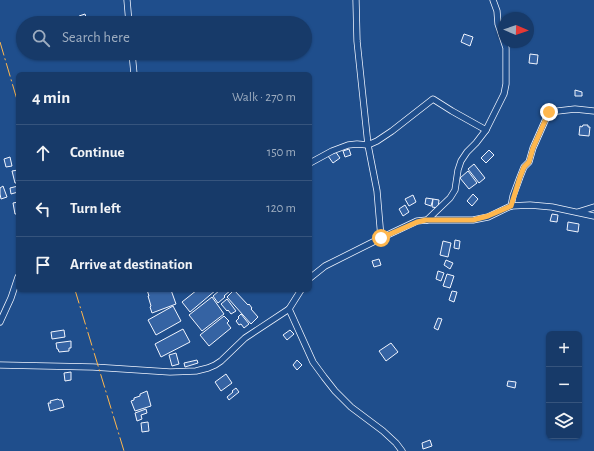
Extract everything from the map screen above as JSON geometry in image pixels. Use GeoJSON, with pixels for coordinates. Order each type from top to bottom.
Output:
{"type":"FeatureCollection","features":[{"type":"Feature","properties":{"kind":"street"},"geometry":{"type":"LineString","coordinates":[[127,0],[128,16]]}},
{"type":"Feature","properties":{"kind":"street"},"geometry":{"type":"LineString","coordinates":[[356,0],[356,41],[368,145],[377,191],[381,238]]}},
{"type":"Feature","properties":{"kind":"street"},"geometry":{"type":"LineString","coordinates":[[426,220],[450,198],[455,190],[461,161],[486,130],[504,94],[506,84],[506,48],[498,24],[497,11],[493,0]]}},
{"type":"Feature","properties":{"kind":"street"},"geometry":{"type":"LineString","coordinates":[[133,60],[134,72]]}},
{"type":"Feature","properties":{"kind":"street"},"geometry":{"type":"LineString","coordinates":[[312,162],[332,151],[357,144],[368,145],[377,141],[434,99],[486,130]]}},
{"type":"Feature","properties":{"kind":"street"},"geometry":{"type":"LineString","coordinates":[[511,206],[524,167],[529,162],[533,148],[549,112],[575,109],[594,111]]}},
{"type":"Feature","properties":{"kind":"street"},"geometry":{"type":"LineString","coordinates":[[312,276],[325,266],[381,238],[417,222],[426,220],[473,220],[488,216],[511,206],[530,205],[552,207],[594,216]]}},
{"type":"Feature","properties":{"kind":"street"},"geometry":{"type":"LineString","coordinates":[[578,212],[594,207]]}},
{"type":"Feature","properties":{"kind":"street"},"geometry":{"type":"LineString","coordinates":[[0,322],[16,283]]}},
{"type":"Feature","properties":{"kind":"street"},"geometry":{"type":"LineString","coordinates":[[0,365],[93,367],[170,372],[183,372],[208,368],[215,366],[245,338],[289,309],[300,292]]}},
{"type":"Feature","properties":{"kind":"street"},"geometry":{"type":"LineString","coordinates":[[289,309],[313,362],[335,391],[351,407],[383,431],[402,451]]}},
{"type":"Feature","properties":{"kind":"building"},"geometry":{"type":"Polygon","coordinates":[[[464,34],[473,37],[470,46],[461,42],[464,34]]]}},
{"type":"Feature","properties":{"kind":"building"},"geometry":{"type":"Polygon","coordinates":[[[530,54],[538,55],[537,64],[529,63],[530,54]]]}},
{"type":"Feature","properties":{"kind":"building"},"geometry":{"type":"Polygon","coordinates":[[[575,90],[582,92],[582,96],[575,96],[575,90]]]}},
{"type":"Feature","properties":{"kind":"building"},"geometry":{"type":"Polygon","coordinates":[[[583,125],[588,125],[588,127],[590,127],[589,136],[579,135],[580,126],[582,127],[583,125]]]}},
{"type":"Feature","properties":{"kind":"building"},"geometry":{"type":"Polygon","coordinates":[[[349,149],[351,155],[345,157],[343,151],[349,149]]]}},
{"type":"Feature","properties":{"kind":"building"},"geometry":{"type":"Polygon","coordinates":[[[489,150],[494,155],[486,163],[481,158],[489,150]]]}},
{"type":"Feature","properties":{"kind":"building"},"geometry":{"type":"Polygon","coordinates":[[[335,151],[340,158],[333,163],[328,156],[335,151]]]}},
{"type":"Feature","properties":{"kind":"building"},"geometry":{"type":"Polygon","coordinates":[[[10,157],[12,166],[6,167],[4,159],[10,157]]]}},
{"type":"Feature","properties":{"kind":"building"},"geometry":{"type":"Polygon","coordinates":[[[474,164],[485,178],[479,183],[468,169],[474,164]]]}},
{"type":"Feature","properties":{"kind":"building"},"geometry":{"type":"Polygon","coordinates":[[[16,170],[16,183],[15,183],[12,171],[16,170]]]}},
{"type":"Feature","properties":{"kind":"building"},"geometry":{"type":"Polygon","coordinates":[[[468,171],[477,183],[469,189],[460,178],[468,171]]]}},
{"type":"Feature","properties":{"kind":"building"},"geometry":{"type":"Polygon","coordinates":[[[3,186],[7,197],[1,199],[0,188],[3,186]]]}},
{"type":"Feature","properties":{"kind":"building"},"geometry":{"type":"Polygon","coordinates":[[[16,186],[16,193],[11,194],[10,188],[16,186]]]}},
{"type":"Feature","properties":{"kind":"building"},"geometry":{"type":"Polygon","coordinates":[[[473,194],[478,199],[472,206],[467,201],[473,194]]]}},
{"type":"Feature","properties":{"kind":"building"},"geometry":{"type":"Polygon","coordinates":[[[413,195],[416,202],[409,206],[405,199],[413,195]]]}},
{"type":"Feature","properties":{"kind":"building"},"geometry":{"type":"Polygon","coordinates":[[[426,198],[433,199],[431,206],[425,204],[426,198]]]}},
{"type":"Feature","properties":{"kind":"building"},"geometry":{"type":"Polygon","coordinates":[[[433,199],[439,200],[438,208],[432,207],[433,199]]]}},
{"type":"Feature","properties":{"kind":"building"},"geometry":{"type":"Polygon","coordinates":[[[16,202],[16,214],[15,214],[13,203],[16,202]]]}},
{"type":"Feature","properties":{"kind":"building"},"geometry":{"type":"Polygon","coordinates":[[[405,205],[409,212],[403,216],[399,209],[405,205]]]}},
{"type":"Feature","properties":{"kind":"building"},"geometry":{"type":"Polygon","coordinates":[[[552,214],[558,215],[557,222],[550,221],[552,214]]]}},
{"type":"Feature","properties":{"kind":"building"},"geometry":{"type":"Polygon","coordinates":[[[568,222],[579,224],[578,232],[567,230],[568,222]]]}},
{"type":"Feature","properties":{"kind":"building"},"geometry":{"type":"Polygon","coordinates":[[[455,240],[460,241],[459,249],[454,248],[455,240]]]}},
{"type":"Feature","properties":{"kind":"building"},"geometry":{"type":"Polygon","coordinates":[[[443,241],[451,243],[448,257],[440,255],[443,241]]]}},
{"type":"Feature","properties":{"kind":"building"},"geometry":{"type":"Polygon","coordinates":[[[379,259],[381,265],[374,267],[372,261],[379,259]]]}},
{"type":"Feature","properties":{"kind":"building"},"geometry":{"type":"Polygon","coordinates":[[[446,260],[453,263],[450,269],[444,265],[446,260]]]}},
{"type":"Feature","properties":{"kind":"building"},"geometry":{"type":"Polygon","coordinates":[[[438,271],[444,273],[441,281],[436,279],[438,271]]]}},
{"type":"Feature","properties":{"kind":"building"},"geometry":{"type":"Polygon","coordinates":[[[447,274],[454,276],[450,288],[443,286],[447,274]]]}},
{"type":"Feature","properties":{"kind":"building"},"geometry":{"type":"Polygon","coordinates":[[[452,291],[457,292],[454,302],[449,300],[452,291]]]}},
{"type":"Feature","properties":{"kind":"building"},"geometry":{"type":"Polygon","coordinates":[[[148,292],[172,292],[176,304],[152,313],[148,292]]]}},
{"type":"Feature","properties":{"kind":"building"},"geometry":{"type":"Polygon","coordinates":[[[194,292],[214,292],[190,312],[182,302],[194,292]]]}},
{"type":"Feature","properties":{"kind":"building"},"geometry":{"type":"Polygon","coordinates":[[[218,292],[229,292],[218,303],[213,296],[218,292]]]}},
{"type":"Feature","properties":{"kind":"building"},"geometry":{"type":"Polygon","coordinates":[[[232,292],[236,292],[248,305],[249,304],[252,308],[251,309],[258,317],[251,324],[227,297],[232,292]]]}},
{"type":"Feature","properties":{"kind":"building"},"geometry":{"type":"Polygon","coordinates":[[[212,297],[224,314],[202,331],[189,315],[212,297]]]}},
{"type":"Feature","properties":{"kind":"building"},"geometry":{"type":"Polygon","coordinates":[[[227,299],[236,311],[231,314],[221,304],[227,299]]]}},
{"type":"Feature","properties":{"kind":"building"},"geometry":{"type":"Polygon","coordinates":[[[173,306],[181,321],[156,335],[148,320],[173,306]]]}},
{"type":"Feature","properties":{"kind":"building"},"geometry":{"type":"Polygon","coordinates":[[[241,314],[249,324],[244,328],[236,321],[241,314]]]}},
{"type":"Feature","properties":{"kind":"building"},"geometry":{"type":"Polygon","coordinates":[[[224,316],[229,321],[227,323],[231,328],[209,346],[200,335],[224,316]]]}},
{"type":"Feature","properties":{"kind":"building"},"geometry":{"type":"Polygon","coordinates":[[[438,318],[442,319],[438,330],[434,328],[438,318]]]}},
{"type":"Feature","properties":{"kind":"building"},"geometry":{"type":"Polygon","coordinates":[[[183,329],[190,342],[161,357],[155,344],[183,329]]]}},
{"type":"Feature","properties":{"kind":"building"},"geometry":{"type":"Polygon","coordinates":[[[64,330],[65,337],[52,339],[51,332],[64,330]]]}},
{"type":"Feature","properties":{"kind":"building"},"geometry":{"type":"Polygon","coordinates":[[[290,330],[294,334],[287,340],[283,335],[290,330]]]}},
{"type":"Feature","properties":{"kind":"building"},"geometry":{"type":"Polygon","coordinates":[[[71,341],[71,348],[69,348],[69,351],[59,352],[56,343],[71,341]]]}},
{"type":"Feature","properties":{"kind":"building"},"geometry":{"type":"Polygon","coordinates":[[[391,343],[398,352],[386,361],[379,351],[391,343]]]}},
{"type":"Feature","properties":{"kind":"building"},"geometry":{"type":"Polygon","coordinates":[[[176,353],[179,364],[172,366],[169,355],[176,353]]]}},
{"type":"Feature","properties":{"kind":"building"},"geometry":{"type":"Polygon","coordinates":[[[197,360],[198,363],[185,367],[184,363],[197,360]]]}},
{"type":"Feature","properties":{"kind":"building"},"geometry":{"type":"Polygon","coordinates":[[[297,360],[302,365],[297,370],[293,365],[297,360]]]}},
{"type":"Feature","properties":{"kind":"building"},"geometry":{"type":"Polygon","coordinates":[[[71,372],[71,380],[65,381],[64,373],[71,372]]]}},
{"type":"Feature","properties":{"kind":"building"},"geometry":{"type":"Polygon","coordinates":[[[226,374],[232,383],[221,391],[215,382],[226,374]]]}},
{"type":"Feature","properties":{"kind":"building"},"geometry":{"type":"Polygon","coordinates":[[[508,381],[516,382],[515,388],[507,386],[508,381]]]}},
{"type":"Feature","properties":{"kind":"building"},"geometry":{"type":"Polygon","coordinates":[[[236,388],[239,392],[229,400],[227,397],[236,388]]]}},
{"type":"Feature","properties":{"kind":"building"},"geometry":{"type":"Polygon","coordinates":[[[147,391],[151,406],[135,411],[131,401],[147,391]]]}},
{"type":"Feature","properties":{"kind":"building"},"geometry":{"type":"Polygon","coordinates":[[[58,399],[62,400],[64,407],[50,411],[48,403],[58,399]]]}},
{"type":"Feature","properties":{"kind":"building"},"geometry":{"type":"Polygon","coordinates":[[[146,409],[147,413],[141,415],[142,419],[137,421],[135,413],[146,409]]]}},
{"type":"Feature","properties":{"kind":"building"},"geometry":{"type":"Polygon","coordinates":[[[148,422],[149,431],[142,432],[141,423],[148,422]]]}},
{"type":"Feature","properties":{"kind":"building"},"geometry":{"type":"Polygon","coordinates":[[[430,440],[432,446],[423,449],[422,443],[430,440]]]}},
{"type":"Feature","properties":{"kind":"power"},"geometry":{"type":"LineString","coordinates":[[0,42],[16,96]]}},
{"type":"Feature","properties":{"kind":"power"},"geometry":{"type":"LineString","coordinates":[[76,292],[124,451]]}},
{"type":"Feature","properties":{"kind":"route"},"geometry":{"type":"LineString","coordinates":[[381,238],[417,222],[426,220],[473,220],[488,216],[511,206],[513,196],[524,167],[529,162],[533,148],[549,112]]}}]}
